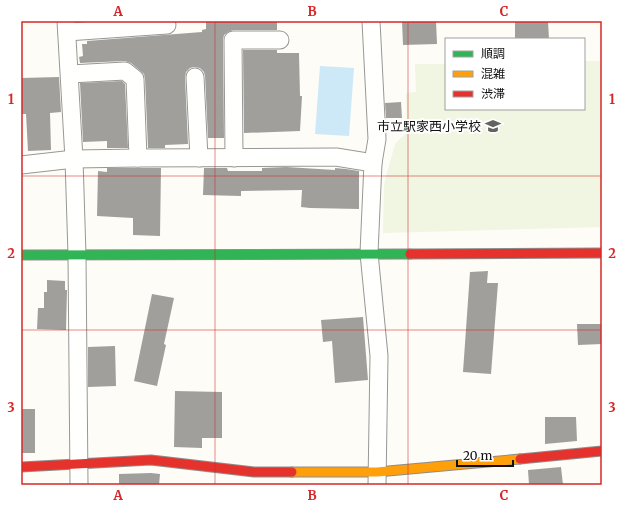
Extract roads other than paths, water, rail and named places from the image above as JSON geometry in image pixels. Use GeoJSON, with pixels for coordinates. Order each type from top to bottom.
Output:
{"type":"FeatureCollection","features":[{"type":"Feature","properties":{"kind":"street"},"geometry":{"type":"LineString","coordinates":[[371,21],[377,139],[373,163],[369,253],[379,356],[377,478]]}},
{"type":"Feature","properties":{"kind":"street"},"geometry":{"type":"LineString","coordinates":[[79,485],[77,255],[70,74],[66,26],[167,25]]}},
{"type":"Feature","properties":{"kind":"street"},"geometry":{"type":"LineString","coordinates":[[234,158],[233,40],[280,40]]}},
{"type":"Feature","properties":{"kind":"street"},"geometry":{"type":"LineString","coordinates":[[70,74],[125,71],[135,79],[138,158]]}},
{"type":"Feature","properties":{"kind":"street"},"geometry":{"type":"LineString","coordinates":[[196,78],[199,158]]}},
{"type":"Feature","properties":{"kind":"street"},"geometry":{"type":"LineString","coordinates":[[21,165],[74,160],[138,158],[336,157],[373,163]]}},
{"type":"Feature","properties":{"kind":"street"},"geometry":{"type":"LineString","coordinates":[[21,255],[602,253]]}},
{"type":"Feature","properties":{"kind":"street"},"geometry":{"type":"LineString","coordinates":[[21,467],[151,460],[254,472],[377,478],[602,451]]}},
{"type":"Feature","properties":{"kind":"water"},"geometry":{"type":"Polygon","coordinates":[[[320,66],[354,68],[349,136],[315,134],[320,66]]]}},
{"type":"Feature","properties":{"kind":"place","name":"市立駅家西小学校"},"geometry":{"type":"Point","coordinates":[493,126]}}]}
